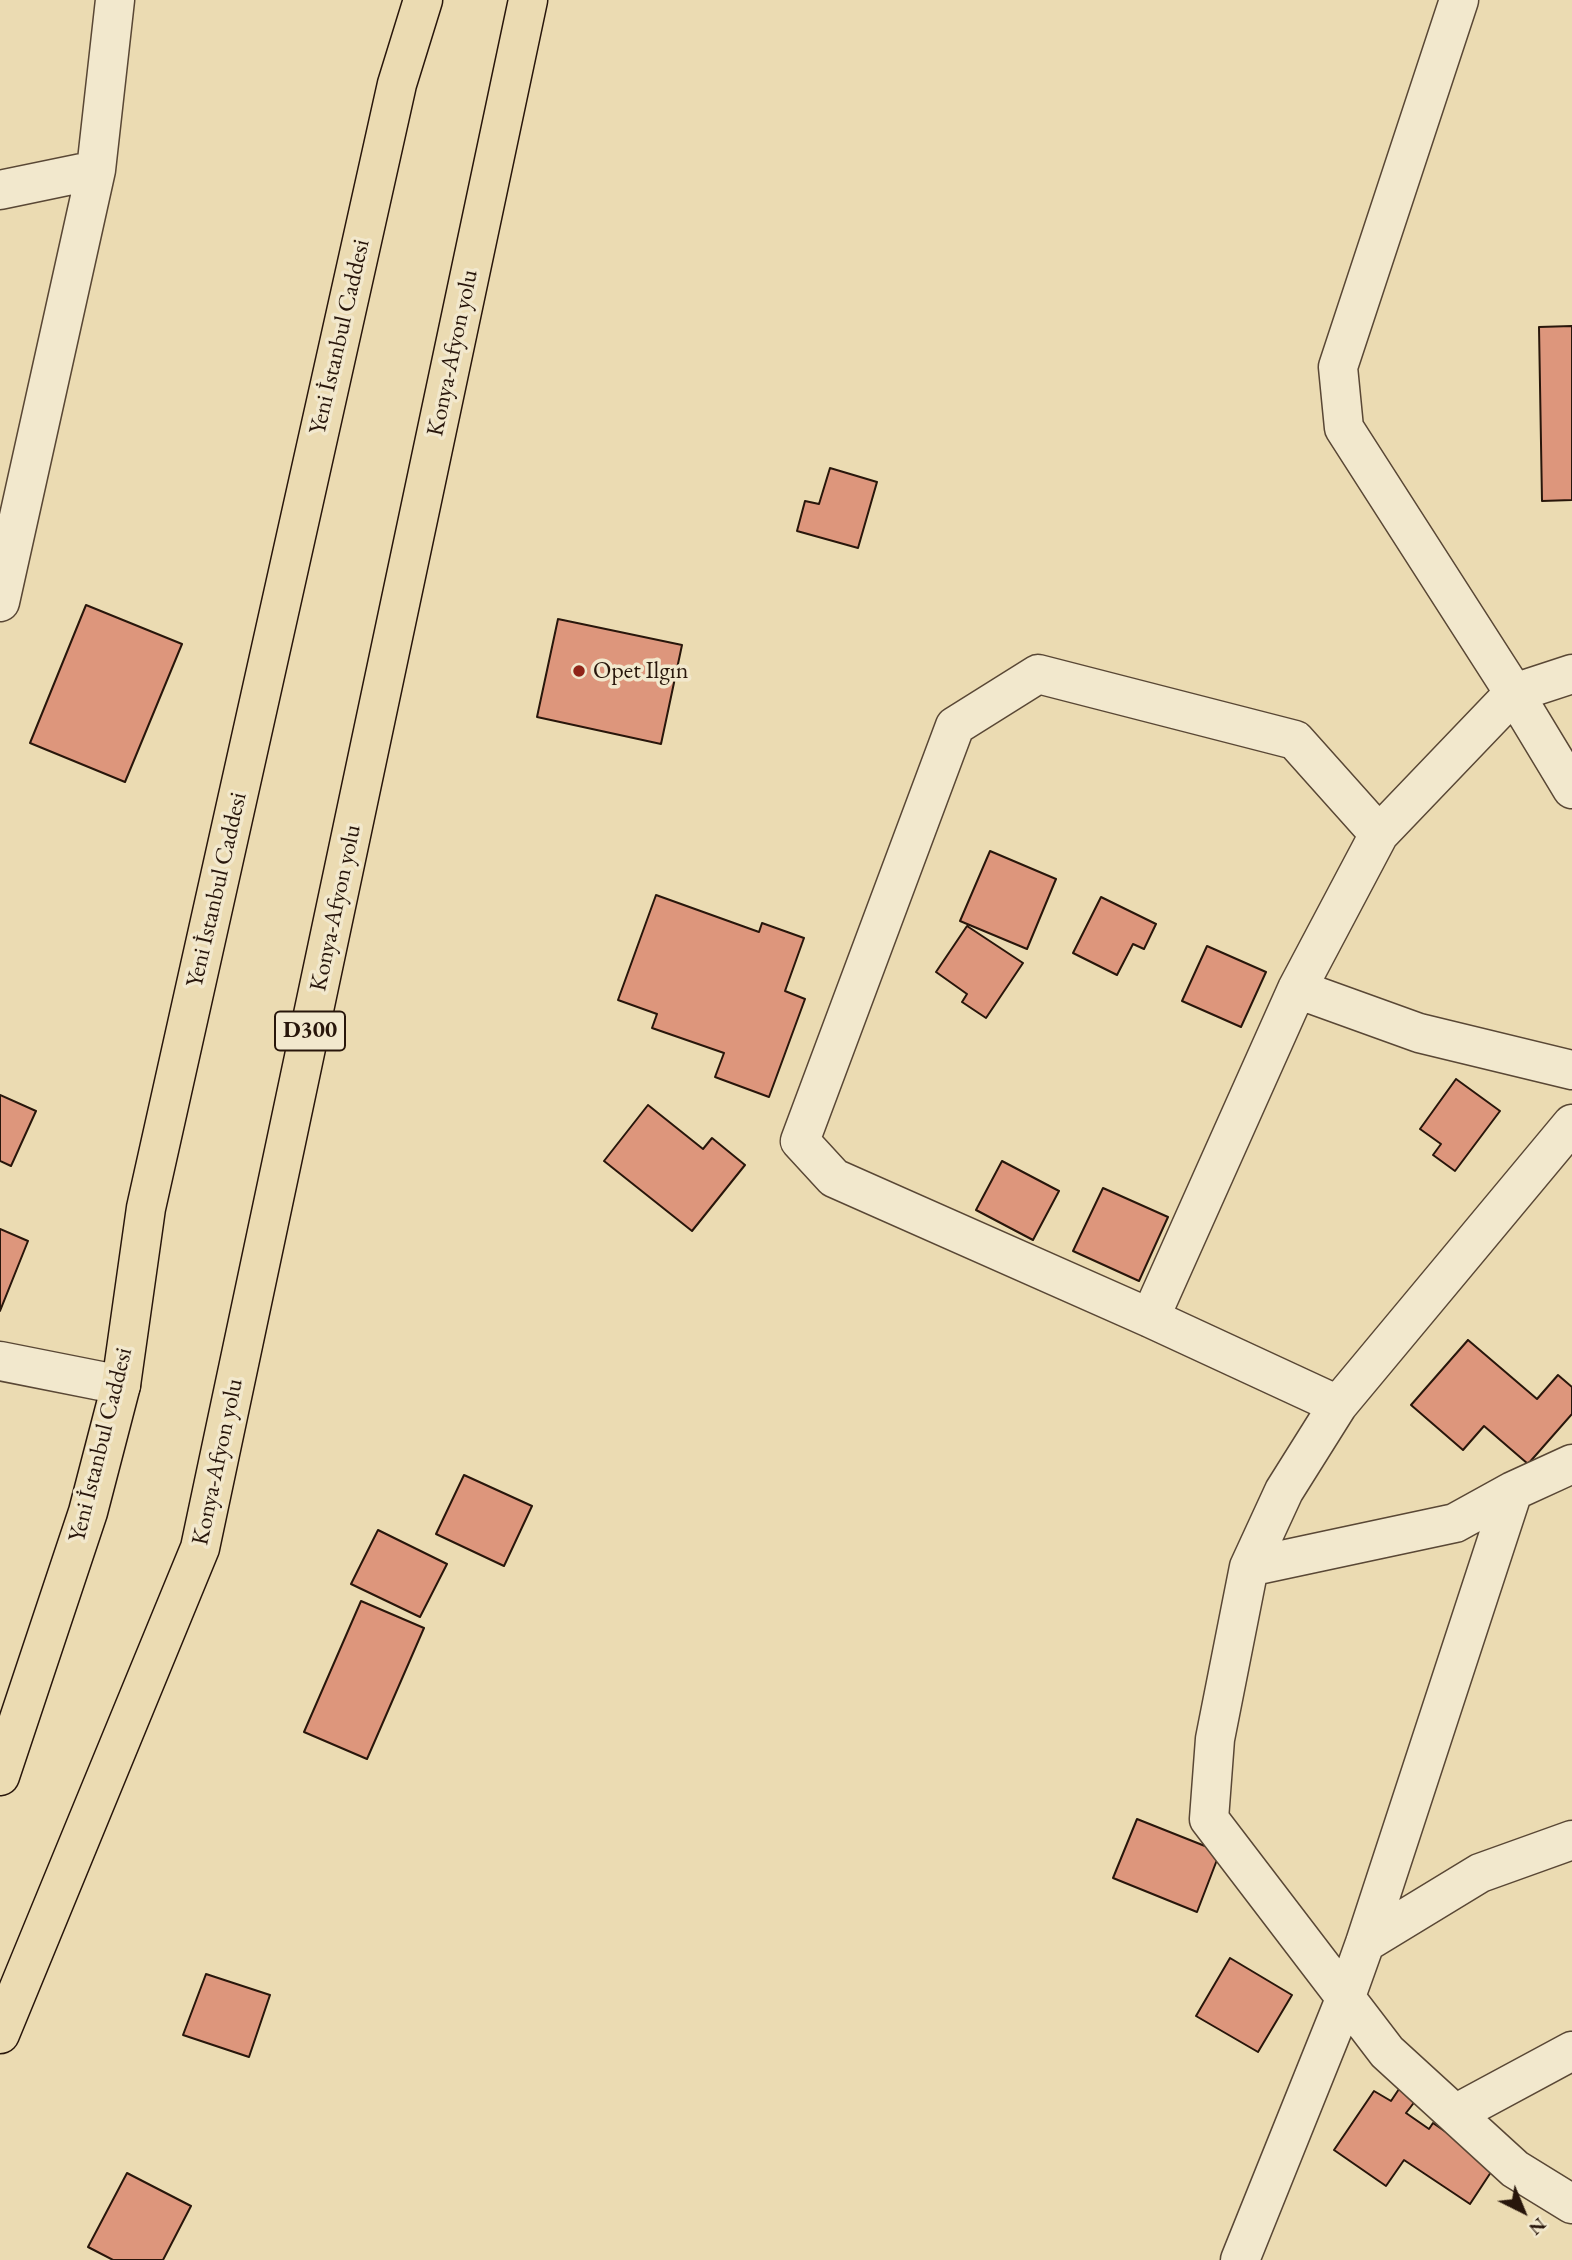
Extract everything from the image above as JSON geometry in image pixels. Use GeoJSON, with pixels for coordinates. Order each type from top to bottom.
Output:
{"type":"FeatureCollection","features":[{"type":"Feature","properties":{"kind":"highway","name":"Yeni İstanbul Caddesi"},"geometry":{"type":"LineString","coordinates":[[0,1776],[88,1512],[121,1385],[146,1208],[397,84],[423,0]]}},
{"type":"Feature","properties":{"kind":"highway","name":"Konya-Afyon yolu"},"geometry":{"type":"LineString","coordinates":[[0,2034],[200,1548],[528,0]]}},
{"type":"Feature","properties":{"kind":"street"},"geometry":{"type":"LineString","coordinates":[[0,603],[96,170],[115,0]]}},
{"type":"Feature","properties":{"kind":"street"},"geometry":{"type":"LineString","coordinates":[[1459,0],[1338,367],[1344,428],[1514,693],[1572,789]]}},
{"type":"Feature","properties":{"kind":"street"},"geometry":{"type":"LineString","coordinates":[[0,190],[96,170]]}},
{"type":"Feature","properties":{"kind":"street"},"geometry":{"type":"LineString","coordinates":[[1338,1405],[1150,1318],[834,1178],[800,1141],[955,726],[1038,674],[1295,740],[1380,834]]}},
{"type":"Feature","properties":{"kind":"street"},"geometry":{"type":"LineString","coordinates":[[1150,1318],[1297,989],[1380,834],[1514,693],[1572,674]]}},
{"type":"Feature","properties":{"kind":"street"},"geometry":{"type":"LineString","coordinates":[[1297,989],[1419,1033],[1572,1070]]}},
{"type":"Feature","properties":{"kind":"street"},"geometry":{"type":"LineString","coordinates":[[1572,1124],[1338,1405],[1284,1491],[1249,1567],[1215,1739],[1209,1819],[1387,2052],[1515,2169],[1572,2204]]}},
{"type":"Feature","properties":{"kind":"street"},"geometry":{"type":"LineString","coordinates":[[0,1361],[121,1385]]}},
{"type":"Feature","properties":{"kind":"street"},"geometry":{"type":"LineString","coordinates":[[1249,1567],[1455,1523],[1513,1491],[1572,1464]]}},
{"type":"Feature","properties":{"kind":"street"},"geometry":{"type":"LineString","coordinates":[[1240,2260],[1365,1943],[1513,1491]]}},
{"type":"Feature","properties":{"kind":"street"},"geometry":{"type":"LineString","coordinates":[[1365,1943],[1480,1874],[1572,1840]]}},
{"type":"Feature","properties":{"kind":"street"},"geometry":{"type":"LineString","coordinates":[[1455,2114],[1572,2051]]}},
{"type":"Feature","properties":{"kind":"building"},"geometry":{"type":"Polygon","coordinates":[[[1572,326],[1572,500],[1542,501],[1539,327],[1572,326]]]}},
{"type":"Feature","properties":{"kind":"building"},"geometry":{"type":"Polygon","coordinates":[[[830,468],[877,482],[858,548],[797,531],[805,501],[819,504],[830,468]]]}},
{"type":"Feature","properties":{"kind":"building"},"geometry":{"type":"Polygon","coordinates":[[[86,605],[182,644],[125,782],[30,743],[86,605]]]}},
{"type":"Feature","properties":{"kind":"building"},"geometry":{"type":"Polygon","coordinates":[[[558,619],[682,645],[661,744],[537,717],[558,619]]]}},
{"type":"Feature","properties":{"kind":"building"},"geometry":{"type":"Polygon","coordinates":[[[990,851],[1056,879],[1027,949],[960,921],[990,851]]]}},
{"type":"Feature","properties":{"kind":"building"},"geometry":{"type":"Polygon","coordinates":[[[656,895],[759,932],[762,923],[804,938],[785,991],[805,999],[769,1097],[715,1077],[724,1053],[652,1028],[657,1014],[618,1000],[656,895]]]}},
{"type":"Feature","properties":{"kind":"building"},"geometry":{"type":"Polygon","coordinates":[[[1101,897],[1156,924],[1144,949],[1133,944],[1117,975],[1073,953],[1101,897]]]}},
{"type":"Feature","properties":{"kind":"building"},"geometry":{"type":"Polygon","coordinates":[[[967,926],[1023,963],[986,1018],[962,1002],[967,994],[936,972],[967,926]]]}},
{"type":"Feature","properties":{"kind":"building"},"geometry":{"type":"Polygon","coordinates":[[[1207,946],[1266,972],[1241,1027],[1182,1001],[1207,946]]]}},
{"type":"Feature","properties":{"kind":"building"},"geometry":{"type":"Polygon","coordinates":[[[1456,1079],[1500,1111],[1455,1171],[1433,1155],[1441,1144],[1420,1129],[1456,1079]]]}},
{"type":"Feature","properties":{"kind":"building"},"geometry":{"type":"Polygon","coordinates":[[[0,1095],[36,1111],[11,1166],[0,1161],[0,1095]]]}},
{"type":"Feature","properties":{"kind":"building"},"geometry":{"type":"Polygon","coordinates":[[[648,1105],[703,1149],[712,1138],[745,1165],[692,1231],[604,1161],[648,1105]]]}},
{"type":"Feature","properties":{"kind":"building"},"geometry":{"type":"Polygon","coordinates":[[[1002,1161],[1059,1191],[1033,1240],[976,1210],[1002,1161]]]}},
{"type":"Feature","properties":{"kind":"building"},"geometry":{"type":"Polygon","coordinates":[[[1103,1188],[1168,1217],[1139,1281],[1073,1251],[1103,1188]]]}},
{"type":"Feature","properties":{"kind":"building"},"geometry":{"type":"Polygon","coordinates":[[[0,1229],[28,1241],[0,1311],[0,1229]]]}},
{"type":"Feature","properties":{"kind":"building"},"geometry":{"type":"Polygon","coordinates":[[[1468,1340],[1537,1399],[1558,1375],[1572,1387],[1572,1414],[1528,1464],[1484,1426],[1463,1450],[1411,1405],[1468,1340]]]}},
{"type":"Feature","properties":{"kind":"building"},"geometry":{"type":"Polygon","coordinates":[[[464,1475],[532,1506],[504,1566],[436,1534],[464,1475]]]}},
{"type":"Feature","properties":{"kind":"building"},"geometry":{"type":"Polygon","coordinates":[[[378,1530],[447,1564],[420,1617],[351,1584],[378,1530]]]}},
{"type":"Feature","properties":{"kind":"building"},"geometry":{"type":"Polygon","coordinates":[[[361,1601],[424,1628],[367,1759],[304,1732],[361,1601]]]}},
{"type":"Feature","properties":{"kind":"building"},"geometry":{"type":"Polygon","coordinates":[[[1137,1819],[1220,1852],[1197,1912],[1113,1878],[1137,1819]]]}},
{"type":"Feature","properties":{"kind":"building"},"geometry":{"type":"Polygon","coordinates":[[[1230,1958],[1292,1995],[1258,2052],[1196,2016],[1230,1958]]]}},
{"type":"Feature","properties":{"kind":"building"},"geometry":{"type":"Polygon","coordinates":[[[206,1974],[270,1995],[249,2057],[183,2035],[206,1974]]]}},
{"type":"Feature","properties":{"kind":"building"},"geometry":{"type":"Polygon","coordinates":[[[1399,2089],[1416,2100],[1406,2113],[1429,2129],[1433,2123],[1495,2166],[1470,2204],[1404,2160],[1386,2186],[1334,2150],[1374,2091],[1391,2101],[1399,2089]]]}},
{"type":"Feature","properties":{"kind":"building"},"geometry":{"type":"Polygon","coordinates":[[[127,2173],[191,2206],[163,2260],[113,2260],[88,2247],[127,2173]]]}},
{"type":"Feature","properties":{"kind":"place","name":"Opet Ilgın"},"geometry":{"type":"Point","coordinates":[579,671]}}]}
